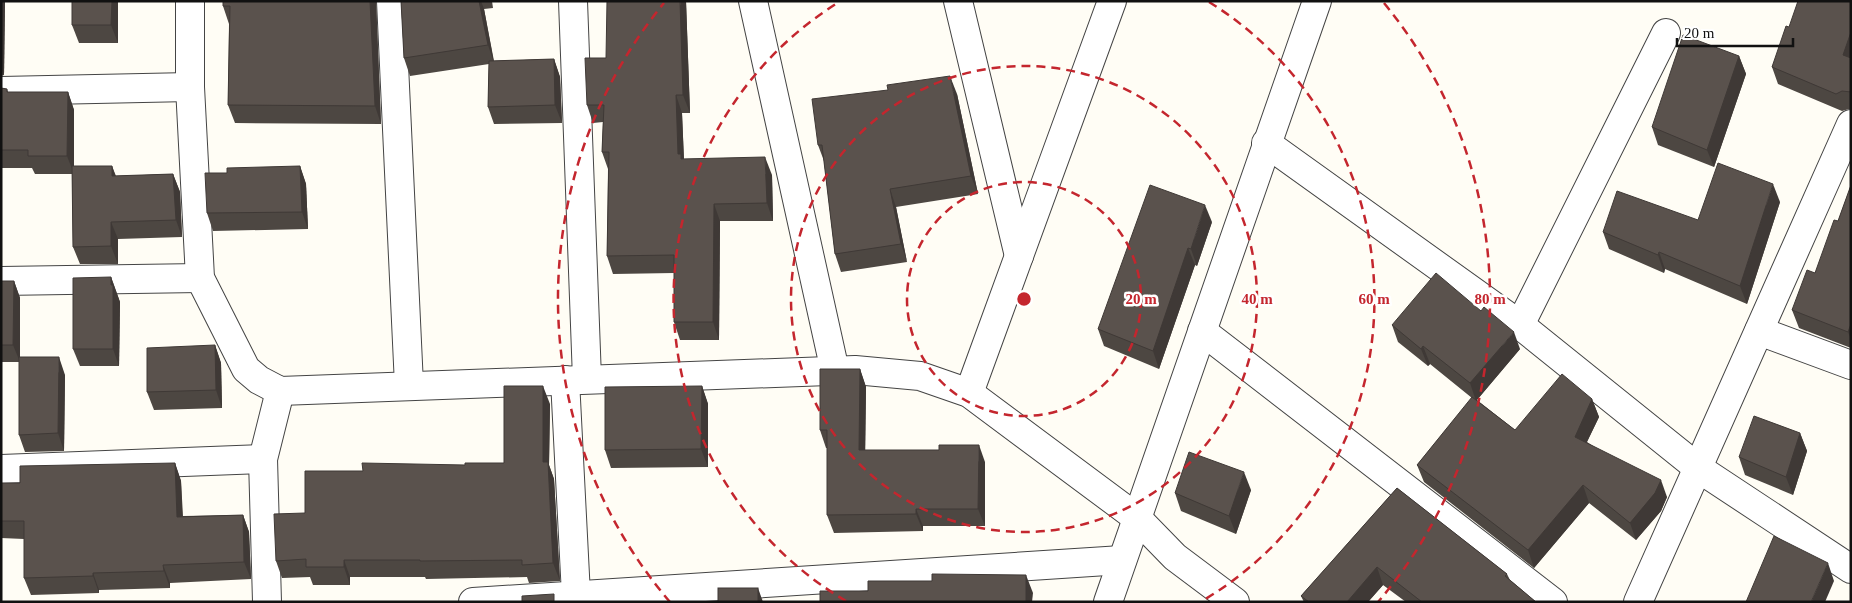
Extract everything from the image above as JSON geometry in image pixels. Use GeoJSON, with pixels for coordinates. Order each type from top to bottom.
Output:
{"type":"FeatureCollection","features":[{"type":"Feature","properties":{"kind":"street"},"geometry":{"type":"LineString","coordinates":[[190,1],[190,88],[200,278],[246,369],[259,380],[280,391],[855,370],[920,376],[968,393],[1137,518],[1176,557],[1234,602]]}},
{"type":"Feature","properties":{"kind":"street"},"geometry":{"type":"LineString","coordinates":[[391,1],[409,385]]}},
{"type":"Feature","properties":{"kind":"street"},"geometry":{"type":"LineString","coordinates":[[573,1],[576,595]]}},
{"type":"Feature","properties":{"kind":"street"},"geometry":{"type":"LineString","coordinates":[[753,1],[835,371]]}},
{"type":"Feature","properties":{"kind":"street"},"geometry":{"type":"LineString","coordinates":[[958,1],[1019,256]]}},
{"type":"Feature","properties":{"kind":"street"},"geometry":{"type":"LineString","coordinates":[[968,393],[1112,1]]}},
{"type":"Feature","properties":{"kind":"street"},"geometry":{"type":"LineString","coordinates":[[1108,602],[1266,143],[1317,1]]}},
{"type":"Feature","properties":{"kind":"street"},"geometry":{"type":"LineString","coordinates":[[1520,325],[1666,33]]}},
{"type":"Feature","properties":{"kind":"street"},"geometry":{"type":"LineString","coordinates":[[1,92],[190,88]]}},
{"type":"Feature","properties":{"kind":"street"},"geometry":{"type":"LineString","coordinates":[[1638,602],[1851,124]]}},
{"type":"Feature","properties":{"kind":"street"},"geometry":{"type":"LineString","coordinates":[[1266,143],[1520,325],[1698,468],[1851,569]]}},
{"type":"Feature","properties":{"kind":"street"},"geometry":{"type":"LineString","coordinates":[[1,281],[200,278]]}},
{"type":"Feature","properties":{"kind":"street"},"geometry":{"type":"LineString","coordinates":[[1202,331],[1553,602]]}},
{"type":"Feature","properties":{"kind":"street"},"geometry":{"type":"LineString","coordinates":[[1759,331],[1851,365]]}},
{"type":"Feature","properties":{"kind":"street"},"geometry":{"type":"LineString","coordinates":[[266,602],[263,459],[280,391]]}},
{"type":"Feature","properties":{"kind":"street"},"geometry":{"type":"LineString","coordinates":[[1,469],[263,459]]}},
{"type":"Feature","properties":{"kind":"street"},"geometry":{"type":"LineString","coordinates":[[473,602],[576,595],[688,595],[1122,560]]}},
{"type":"Feature","properties":{"kind":"building"},"geometry":{"type":"Polygon","coordinates":[[[72,1],[112,1],[111,25],[72,25],[72,1]]]}},
{"type":"Feature","properties":{"kind":"building"},"geometry":{"type":"Polygon","coordinates":[[[223,1],[370,1],[375,106],[228,105],[230,6],[223,6],[223,1]]]}},
{"type":"Feature","properties":{"kind":"building"},"geometry":{"type":"Polygon","coordinates":[[[401,1],[479,1],[488,45],[404,58],[401,1]]]}},
{"type":"Feature","properties":{"kind":"building"},"geometry":{"type":"Polygon","coordinates":[[[607,1],[680,1],[683,95],[676,95],[678,154],[681,154],[681,159],[765,157],[767,203],[714,204],[713,322],[674,322],[674,255],[607,256],[609,152],[602,152],[604,105],[587,105],[585,58],[606,58],[607,1]]]}},
{"type":"Feature","properties":{"kind":"building"},"geometry":{"type":"Polygon","coordinates":[[[1798,1],[1851,1],[1851,32],[1843,55],[1851,58],[1851,92],[1842,91],[1836,94],[1772,67],[1786,26],[1789,27],[1798,1]]]}},
{"type":"Feature","properties":{"kind":"building"},"geometry":{"type":"Polygon","coordinates":[[[1683,35],[1739,56],[1707,150],[1652,127],[1683,35]]]}},
{"type":"Feature","properties":{"kind":"building"},"geometry":{"type":"Polygon","coordinates":[[[554,59],[555,105],[488,107],[489,61],[554,59]]]}},
{"type":"Feature","properties":{"kind":"building"},"geometry":{"type":"Polygon","coordinates":[[[950,76],[971,176],[890,189],[901,244],[835,254],[822,145],[818,145],[812,99],[888,90],[887,85],[950,76]]]}},
{"type":"Feature","properties":{"kind":"building"},"geometry":{"type":"Polygon","coordinates":[[[1,88],[7,89],[7,92],[68,92],[67,156],[28,156],[28,150],[1,150],[1,88]]]}},
{"type":"Feature","properties":{"kind":"building"},"geometry":{"type":"Polygon","coordinates":[[[1718,163],[1773,184],[1740,286],[1659,252],[1658,255],[1603,232],[1617,191],[1698,220],[1718,163]]]}},
{"type":"Feature","properties":{"kind":"building"},"geometry":{"type":"Polygon","coordinates":[[[72,166],[112,166],[112,176],[173,174],[176,220],[111,222],[111,246],[73,247],[72,166]]]}},
{"type":"Feature","properties":{"kind":"building"},"geometry":{"type":"Polygon","coordinates":[[[300,166],[302,212],[207,213],[205,173],[227,173],[227,168],[300,166]]]}},
{"type":"Feature","properties":{"kind":"building"},"geometry":{"type":"Polygon","coordinates":[[[1150,185],[1205,205],[1191,249],[1188,248],[1153,351],[1098,329],[1150,185]]]}},
{"type":"Feature","properties":{"kind":"building"},"geometry":{"type":"Polygon","coordinates":[[[1851,185],[1851,324],[1848,332],[1792,310],[1807,270],[1815,273],[1834,220],[1838,221],[1851,185]]]}},
{"type":"Feature","properties":{"kind":"building"},"geometry":{"type":"Polygon","coordinates":[[[1436,273],[1481,311],[1484,307],[1514,332],[1470,383],[1423,346],[1421,349],[1392,325],[1436,273]]]}},
{"type":"Feature","properties":{"kind":"building"},"geometry":{"type":"Polygon","coordinates":[[[111,277],[111,285],[113,285],[113,349],[73,349],[73,278],[111,277]]]}},
{"type":"Feature","properties":{"kind":"building"},"geometry":{"type":"Polygon","coordinates":[[[1,281],[14,281],[13,345],[1,345],[1,281]]]}},
{"type":"Feature","properties":{"kind":"building"},"geometry":{"type":"Polygon","coordinates":[[[215,345],[216,390],[147,392],[147,348],[215,345]]]}},
{"type":"Feature","properties":{"kind":"building"},"geometry":{"type":"Polygon","coordinates":[[[19,357],[59,357],[58,433],[19,435],[19,357]]]}},
{"type":"Feature","properties":{"kind":"building"},"geometry":{"type":"Polygon","coordinates":[[[820,369],[860,369],[859,450],[939,450],[939,445],[979,445],[978,509],[916,509],[916,514],[827,515],[827,430],[820,430],[820,369]]]}},
{"type":"Feature","properties":{"kind":"building"},"geometry":{"type":"Polygon","coordinates":[[[1562,374],[1592,399],[1575,437],[1661,480],[1655,493],[1630,523],[1583,485],[1528,550],[1417,465],[1472,397],[1515,430],[1562,374]]]}},
{"type":"Feature","properties":{"kind":"building"},"geometry":{"type":"Polygon","coordinates":[[[504,386],[543,386],[543,462],[548,462],[553,563],[522,565],[522,560],[344,560],[344,567],[306,567],[306,559],[276,561],[274,514],[305,513],[305,471],[363,471],[362,463],[465,465],[465,463],[504,463],[504,386]]]}},
{"type":"Feature","properties":{"kind":"building"},"geometry":{"type":"Polygon","coordinates":[[[702,386],[701,449],[605,450],[605,387],[702,386]]]}},
{"type":"Feature","properties":{"kind":"building"},"geometry":{"type":"Polygon","coordinates":[[[1754,416],[1800,433],[1786,477],[1739,457],[1754,416]]]}},
{"type":"Feature","properties":{"kind":"building"},"geometry":{"type":"Polygon","coordinates":[[[1189,452],[1244,472],[1229,516],[1175,493],[1189,452]]]}},
{"type":"Feature","properties":{"kind":"building"},"geometry":{"type":"Polygon","coordinates":[[[175,463],[177,517],[243,515],[244,562],[163,565],[164,571],[93,573],[93,576],[24,578],[24,521],[1,521],[1,483],[20,483],[20,466],[175,463]]]}},
{"type":"Feature","properties":{"kind":"building"},"geometry":{"type":"Polygon","coordinates":[[[1397,488],[1507,574],[1505,576],[1536,602],[1422,602],[1377,567],[1347,602],[1309,602],[1301,596],[1397,488]]]}},
{"type":"Feature","properties":{"kind":"building"},"geometry":{"type":"Polygon","coordinates":[[[1774,536],[1828,563],[1811,602],[1746,602],[1774,536]]]}},
{"type":"Feature","properties":{"kind":"building"},"geometry":{"type":"Polygon","coordinates":[[[932,574],[1026,575],[1026,602],[820,602],[820,591],[868,591],[868,581],[932,581],[932,574]]]}},
{"type":"Feature","properties":{"kind":"building"},"geometry":{"type":"Polygon","coordinates":[[[718,588],[758,588],[758,602],[718,602],[718,588]]]}},
{"type":"Feature","properties":{"kind":"building"},"geometry":{"type":"Polygon","coordinates":[[[554,594],[554,602],[522,602],[522,596],[554,594]]]}}]}
